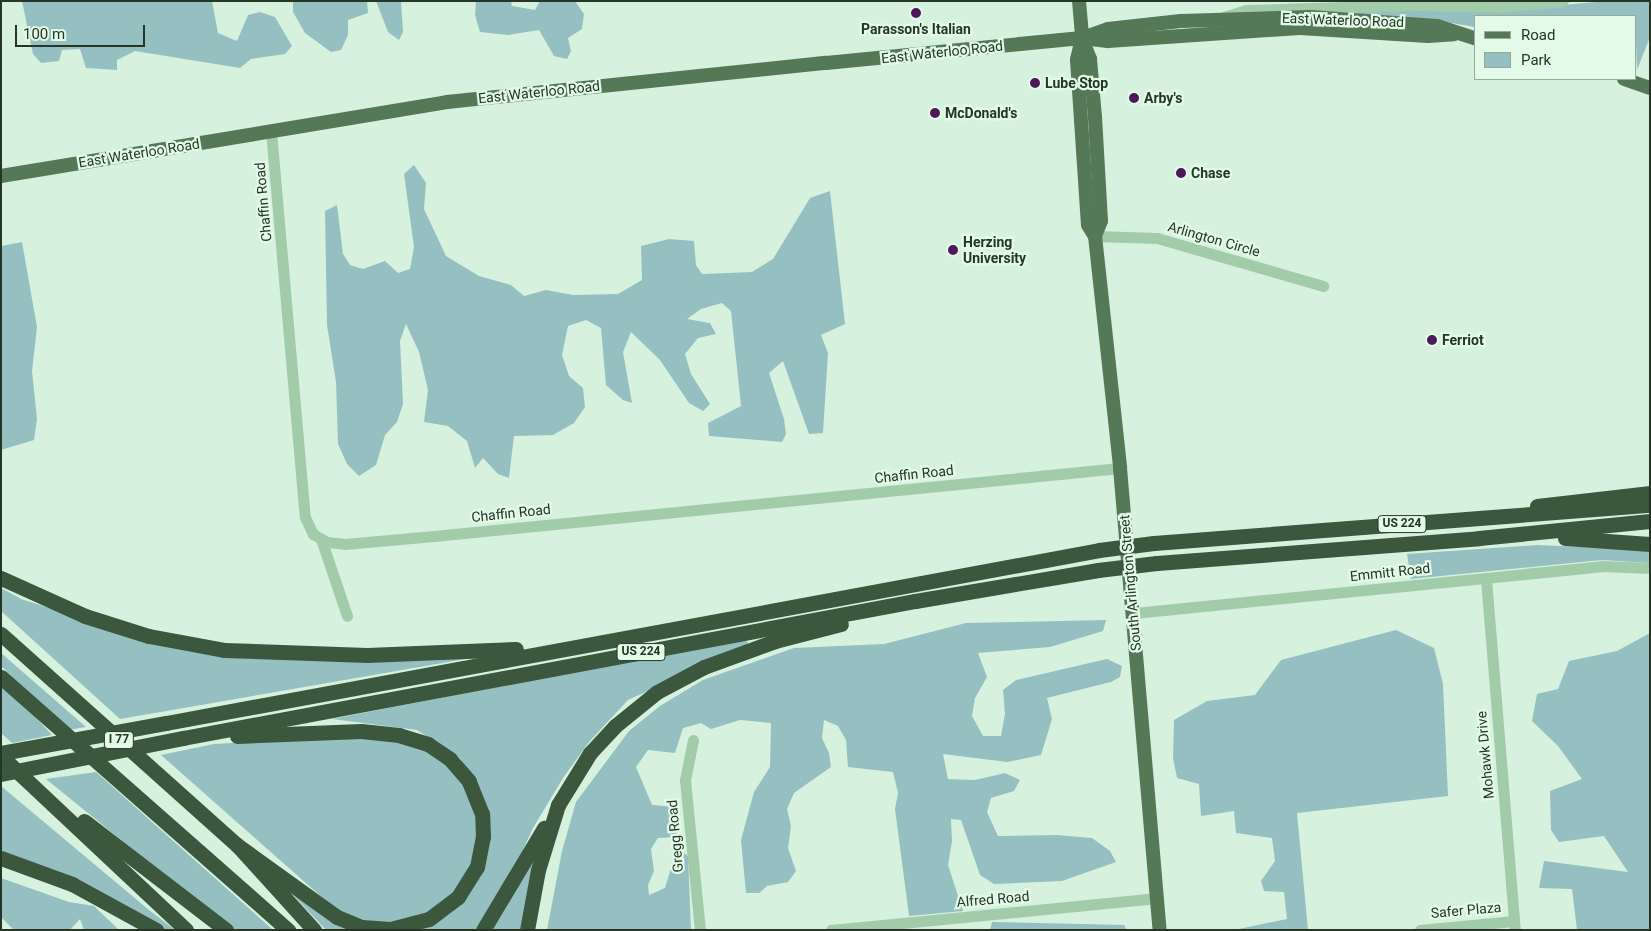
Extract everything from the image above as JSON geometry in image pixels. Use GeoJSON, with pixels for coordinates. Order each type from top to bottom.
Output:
{"type":"FeatureCollection","features":[{"type":"Feature","properties":{"kind":"highway"},"geometry":{"type":"LineString","coordinates":[[1399,524],[1650,493]]}},
{"type":"Feature","properties":{"kind":"highway","name":"US 224"},"geometry":{"type":"LineString","coordinates":[[1,754],[587,642],[1098,550],[1154,543],[1650,505]]}},
{"type":"Feature","properties":{"kind":"highway","name":"US 224"},"geometry":{"type":"LineString","coordinates":[[183,738],[1098,570],[1157,563],[1478,538],[1650,520]]}},
{"type":"Feature","properties":{"kind":"highway"},"geometry":{"type":"LineString","coordinates":[[1478,538],[1584,538],[1650,544]]}},
{"type":"Feature","properties":{"kind":"highway"},"geometry":{"type":"LineString","coordinates":[[1,578],[51,603],[102,622],[149,636],[224,650],[367,655],[587,642]]}},
{"type":"Feature","properties":{"kind":"highway"},"geometry":{"type":"LineString","coordinates":[[483,930],[581,766],[615,726],[642,703],[686,676],[775,641],[982,590]]}},
{"type":"Feature","properties":{"kind":"highway","name":"I 77"},"geometry":{"type":"LineString","coordinates":[[1,634],[237,845],[314,930]]}},
{"type":"Feature","properties":{"kind":"highway"},"geometry":{"type":"LineString","coordinates":[[1,677],[288,930]]}},
{"type":"Feature","properties":{"kind":"highway"},"geometry":{"type":"LineString","coordinates":[[1,774],[183,738],[343,731],[384,733],[413,739],[440,750],[461,770],[475,792],[483,824],[482,847],[477,867],[458,897],[429,919],[390,929],[362,927],[337,917],[237,845]]}},
{"type":"Feature","properties":{"kind":"highway"},"geometry":{"type":"LineString","coordinates":[[1,754],[186,930]]}},
{"type":"Feature","properties":{"kind":"highway"},"geometry":{"type":"LineString","coordinates":[[40,790],[116,844],[226,930]]}},
{"type":"Feature","properties":{"kind":"highway"},"geometry":{"type":"LineString","coordinates":[[527,930],[538,870],[558,805]]}},
{"type":"Feature","properties":{"kind":"highway"},"geometry":{"type":"LineString","coordinates":[[1,858],[95,895],[156,930]]}},
{"type":"Feature","properties":{"kind":"main road","name":"South Arlington Street"},"geometry":{"type":"LineString","coordinates":[[1079,1],[1082,38],[1077,60],[1088,224],[1095,236],[1120,468],[1160,930]]}},
{"type":"Feature","properties":{"kind":"main road","name":"East Waterloo Road"},"geometry":{"type":"LineString","coordinates":[[1082,38],[1108,28],[1218,19],[1364,19],[1438,26],[1454,34]]}},
{"type":"Feature","properties":{"kind":"main road","name":"East Waterloo Road"},"geometry":{"type":"LineString","coordinates":[[1,176],[506,94],[1082,38],[1108,41],[1300,28],[1428,36],[1454,34],[1474,38]]}},
{"type":"Feature","properties":{"kind":"main road"},"geometry":{"type":"LineString","coordinates":[[1627,80],[1650,88]]}},
{"type":"Feature","properties":{"kind":"street"},"geometry":{"type":"LineString","coordinates":[[1218,19],[1246,10],[1418,5],[1500,7],[1563,1]]}},
{"type":"Feature","properties":{"kind":"street","name":"Chaffin Road"},"geometry":{"type":"LineString","coordinates":[[272,131],[304,511],[308,529],[321,540],[345,544],[1120,468]]}},
{"type":"Feature","properties":{"kind":"street","name":"Arlington Circle"},"geometry":{"type":"LineString","coordinates":[[1095,236],[1157,238],[1323,286]]}},
{"type":"Feature","properties":{"kind":"street"},"geometry":{"type":"LineString","coordinates":[[321,540],[346,616]]}},
{"type":"Feature","properties":{"kind":"street","name":"Emmitt Road"},"geometry":{"type":"LineString","coordinates":[[1134,613],[1602,566],[1650,568]]}},
{"type":"Feature","properties":{"kind":"street","name":"Mohawk Drive"},"geometry":{"type":"LineString","coordinates":[[1486,579],[1509,794],[1515,925]]}},
{"type":"Feature","properties":{"kind":"street","name":"Gregg Road"},"geometry":{"type":"LineString","coordinates":[[693,740],[686,780],[700,930]]}},
{"type":"Feature","properties":{"kind":"street","name":"Alfred Road"},"geometry":{"type":"LineString","coordinates":[[831,930],[1157,898]]}},
{"type":"Feature","properties":{"kind":"street","name":"Safer Plaza"},"geometry":{"type":"LineString","coordinates":[[1420,930],[1515,925]]}},
{"type":"Feature","properties":{"kind":"green space"},"geometry":{"type":"Polygon","coordinates":[[[22,1],[212,1],[218,33],[237,41],[248,15],[260,12],[275,17],[292,46],[285,54],[251,59],[240,68],[135,51],[117,60],[117,70],[86,68],[80,49],[62,50],[59,61],[41,63],[33,54],[22,1]]]}},
{"type":"Feature","properties":{"kind":"green space"},"geometry":{"type":"Polygon","coordinates":[[[293,1],[367,1],[368,13],[348,20],[348,35],[341,50],[331,52],[305,33],[293,12],[293,1]]]}},
{"type":"Feature","properties":{"kind":"green space"},"geometry":{"type":"Polygon","coordinates":[[[376,1],[401,1],[403,32],[399,40],[388,32],[376,1]]]}},
{"type":"Feature","properties":{"kind":"green space"},"geometry":{"type":"Polygon","coordinates":[[[476,1],[511,1],[512,6],[535,10],[540,1],[575,1],[584,14],[582,29],[568,38],[571,51],[567,59],[554,56],[539,30],[508,35],[480,32],[475,15],[476,1]]]}},
{"type":"Feature","properties":{"kind":"green space"},"geometry":{"type":"Polygon","coordinates":[[[1607,1],[1650,1],[1650,37],[1637,70],[1636,15],[1474,15],[1474,27],[1427,19],[1321,11],[1517,9],[1607,1]]]}},
{"type":"Feature","properties":{"kind":"green space"},"geometry":{"type":"Polygon","coordinates":[[[414,165],[426,183],[424,209],[446,256],[479,276],[511,285],[524,296],[546,290],[573,295],[618,294],[642,280],[641,246],[669,239],[694,241],[696,265],[702,274],[752,272],[773,259],[810,198],[830,191],[845,324],[821,335],[828,353],[823,433],[809,434],[783,361],[769,373],[784,419],[786,434],[782,442],[709,436],[708,423],[741,406],[731,311],[722,303],[701,309],[687,319],[710,323],[716,334],[698,338],[685,354],[691,374],[710,404],[703,411],[689,403],[660,360],[631,332],[623,352],[632,403],[623,400],[606,385],[601,328],[586,320],[568,326],[562,355],[569,376],[583,388],[585,407],[574,423],[553,435],[514,436],[509,478],[498,474],[483,458],[475,468],[467,441],[448,426],[424,422],[428,390],[419,352],[406,324],[400,341],[403,404],[397,422],[385,435],[376,465],[359,476],[347,464],[338,444],[336,382],[327,325],[325,211],[337,205],[343,254],[350,265],[363,269],[385,261],[398,273],[410,269],[414,247],[404,174],[414,165]]]}},
{"type":"Feature","properties":{"kind":"green space"},"geometry":{"type":"Polygon","coordinates":[[[22,242],[37,327],[32,371],[37,419],[34,440],[1,450],[1,246],[22,242]]]}},
{"type":"Feature","properties":{"kind":"green space"},"geometry":{"type":"Polygon","coordinates":[[[1537,545],[1650,550],[1650,563],[1602,560],[1411,579],[1407,554],[1537,545]]]}},
{"type":"Feature","properties":{"kind":"green space"},"geometry":{"type":"Polygon","coordinates":[[[1,588],[21,599],[150,640],[477,657],[120,719],[1,611],[1,588]]]}},
{"type":"Feature","properties":{"kind":"green space"},"geometry":{"type":"Polygon","coordinates":[[[1106,620],[1103,631],[1050,647],[978,653],[987,677],[975,698],[972,716],[983,736],[1001,736],[1005,714],[1003,690],[1016,680],[1107,659],[1122,666],[1120,677],[1111,682],[1047,698],[1052,719],[1041,755],[1007,762],[943,754],[948,779],[975,780],[1005,773],[1020,780],[1014,791],[991,798],[987,812],[998,836],[1057,835],[1092,838],[1110,851],[1116,862],[1062,881],[994,884],[980,875],[961,820],[951,819],[952,841],[948,865],[963,911],[909,916],[895,809],[898,793],[893,772],[848,767],[846,740],[838,726],[824,720],[822,738],[829,753],[831,767],[794,793],[787,809],[791,826],[788,848],[796,871],[788,882],[767,886],[759,893],[746,893],[741,840],[754,792],[770,767],[771,723],[740,720],[711,729],[701,723],[683,728],[675,753],[648,750],[636,767],[652,805],[675,807],[679,822],[676,837],[658,838],[651,849],[654,871],[648,885],[649,895],[665,888],[677,848],[688,856],[691,930],[547,930],[562,851],[576,802],[629,731],[660,706],[703,680],[794,648],[884,644],[966,623],[1106,620]]]}},
{"type":"Feature","properties":{"kind":"green space"},"geometry":{"type":"Polygon","coordinates":[[[1396,630],[1434,648],[1443,684],[1448,796],[1297,813],[1308,930],[1234,930],[1287,919],[1284,892],[1264,891],[1261,881],[1275,861],[1272,838],[1236,833],[1234,811],[1201,816],[1199,784],[1177,778],[1173,758],[1174,720],[1207,701],[1255,695],[1281,660],[1396,630]]]}},
{"type":"Feature","properties":{"kind":"green space"},"geometry":{"type":"Polygon","coordinates":[[[1650,633],[1650,930],[1577,930],[1572,889],[1539,888],[1544,861],[1628,872],[1604,836],[1559,842],[1551,830],[1550,791],[1582,779],[1558,746],[1532,721],[1537,694],[1558,689],[1569,661],[1617,651],[1650,633]]]}},
{"type":"Feature","properties":{"kind":"green space"},"geometry":{"type":"Polygon","coordinates":[[[746,639],[749,645],[628,700],[589,742],[563,778],[533,828],[513,872],[475,930],[408,930],[475,881],[476,785],[460,758],[417,730],[332,719],[746,639]]]}},
{"type":"Feature","properties":{"kind":"green space"},"geometry":{"type":"Polygon","coordinates":[[[1,653],[86,727],[68,730],[1,666],[1,653]]]}},
{"type":"Feature","properties":{"kind":"green space"},"geometry":{"type":"Polygon","coordinates":[[[1,686],[30,711],[52,735],[12,743],[1,733],[1,686]]]}},
{"type":"Feature","properties":{"kind":"green space"},"geometry":{"type":"Polygon","coordinates":[[[313,738],[385,738],[417,744],[458,773],[474,802],[478,841],[464,884],[434,912],[380,924],[341,914],[161,755],[214,744],[313,738]]]}},
{"type":"Feature","properties":{"kind":"green space"},"geometry":{"type":"Polygon","coordinates":[[[96,772],[273,930],[232,930],[46,779],[96,772]]]}},
{"type":"Feature","properties":{"kind":"green space"},"geometry":{"type":"Polygon","coordinates":[[[1,786],[175,930],[159,930],[1,856],[1,786]]]}},
{"type":"Feature","properties":{"kind":"green space"},"geometry":{"type":"Polygon","coordinates":[[[537,856],[521,930],[491,930],[521,878],[537,856]]]}},
{"type":"Feature","properties":{"kind":"green space"},"geometry":{"type":"Polygon","coordinates":[[[1,878],[69,902],[94,906],[119,930],[84,930],[80,919],[70,930],[14,930],[1,917],[1,878]]]}},
{"type":"Feature","properties":{"kind":"green space"},"geometry":{"type":"Polygon","coordinates":[[[298,894],[362,930],[326,930],[295,897],[298,894]]]}},
{"type":"Feature","properties":{"kind":"green space"},"geometry":{"type":"Polygon","coordinates":[[[992,922],[1124,925],[1127,930],[990,930],[992,922]]]}},
{"type":"Feature","properties":{"kind":"place","name":"Parasson's Italian"},"geometry":{"type":"Point","coordinates":[916,13]}},
{"type":"Feature","properties":{"kind":"place","name":"Lube Stop"},"geometry":{"type":"Point","coordinates":[1035,83]}},
{"type":"Feature","properties":{"kind":"place","name":"Arby's"},"geometry":{"type":"Point","coordinates":[1134,98]}},
{"type":"Feature","properties":{"kind":"place","name":"McDonald's"},"geometry":{"type":"Point","coordinates":[935,113]}},
{"type":"Feature","properties":{"kind":"place","name":"Chase"},"geometry":{"type":"Point","coordinates":[1181,173]}},
{"type":"Feature","properties":{"kind":"place","name":"Herzing University"},"geometry":{"type":"Point","coordinates":[953,250]}},
{"type":"Feature","properties":{"kind":"place","name":"Ferriot"},"geometry":{"type":"Point","coordinates":[1432,340]}}]}
